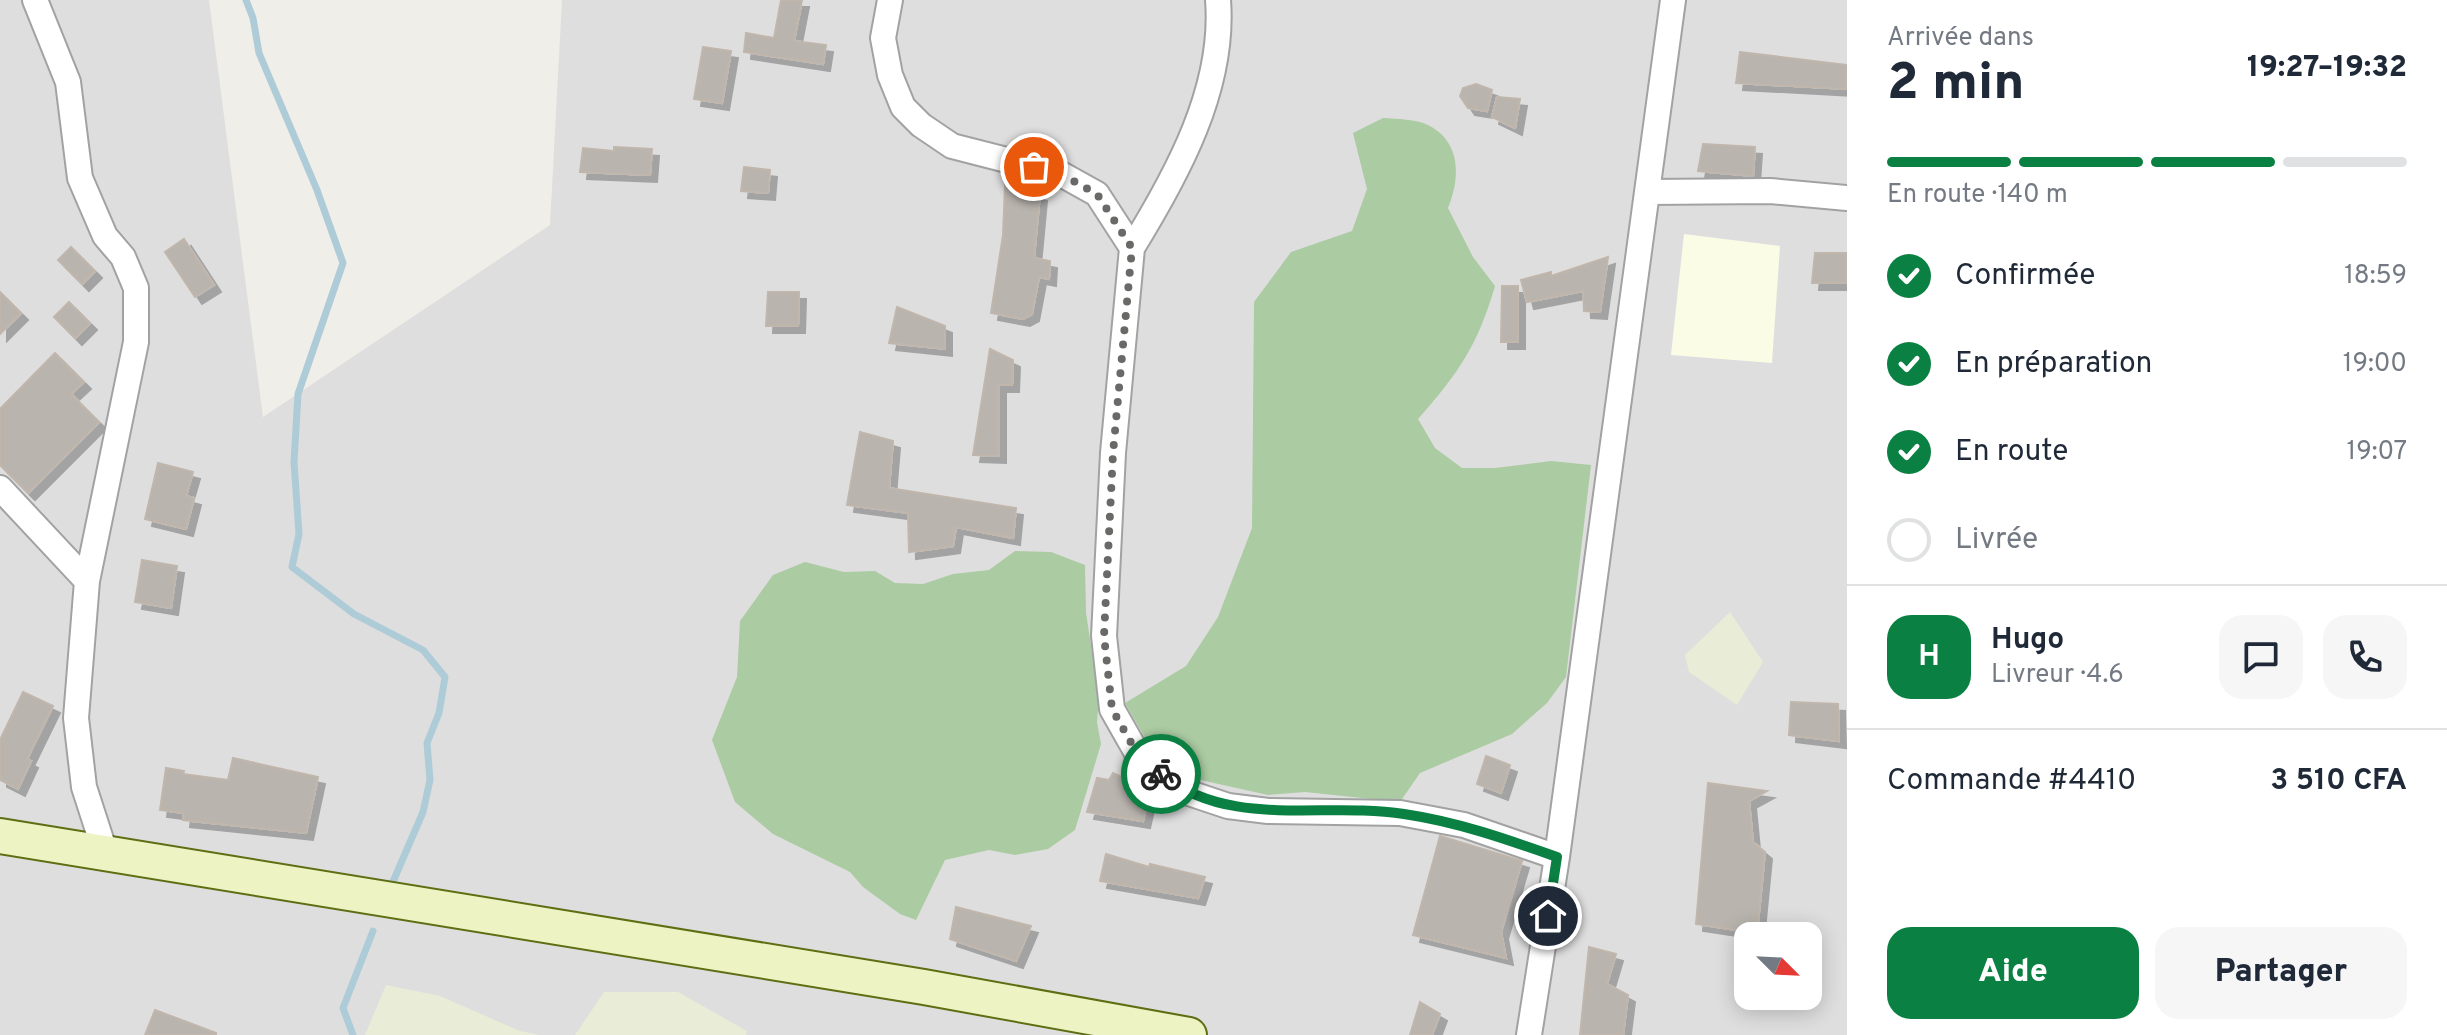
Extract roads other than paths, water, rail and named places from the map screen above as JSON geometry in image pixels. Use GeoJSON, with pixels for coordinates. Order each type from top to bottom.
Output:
{"type":"FeatureCollection","features":[{"type":"Feature","properties":{"kind":"main road"},"geometry":{"type":"LineString","coordinates":[[0,836],[359,894],[1093,1026],[1189,1035]]}},
{"type":"Feature","properties":{"kind":"street"},"geometry":{"type":"LineString","coordinates":[[35,0],[68,82],[80,178],[105,236],[123,257],[136,288],[136,342],[87,581],[76,718],[84,787],[106,855]]}},
{"type":"Feature","properties":{"kind":"street"},"geometry":{"type":"LineString","coordinates":[[890,0],[883,38],[890,75],[903,107],[921,125],[952,146],[1061,174],[1097,194],[1132,248]]}},
{"type":"Feature","properties":{"kind":"street"},"geometry":{"type":"LineString","coordinates":[[1218,0],[1218,39],[1206,92],[1166,193],[1132,248],[1113,453],[1104,636],[1112,709],[1137,753],[1183,791],[1228,806],[1268,811],[1400,813],[1464,825],[1557,857]]}},
{"type":"Feature","properties":{"kind":"street"},"geometry":{"type":"LineString","coordinates":[[1529,1035],[1557,857],[1673,0]]}},
{"type":"Feature","properties":{"kind":"street"},"geometry":{"type":"LineString","coordinates":[[1648,192],[1770,191],[1847,198]]}},
{"type":"Feature","properties":{"kind":"street"},"geometry":{"type":"LineString","coordinates":[[0,488],[87,581]]}},
{"type":"Feature","properties":{"kind":"waterway"},"geometry":{"type":"LineString","coordinates":[[246,0],[253,18],[259,53],[317,190],[343,263],[298,394],[294,462],[299,534],[292,567],[354,614],[423,650],[445,677],[439,713],[427,743],[430,780],[423,812],[389,891]]}},
{"type":"Feature","properties":{"kind":"waterway"},"geometry":{"type":"LineString","coordinates":[[353,1035],[343,1008],[373,931]]}}]}
